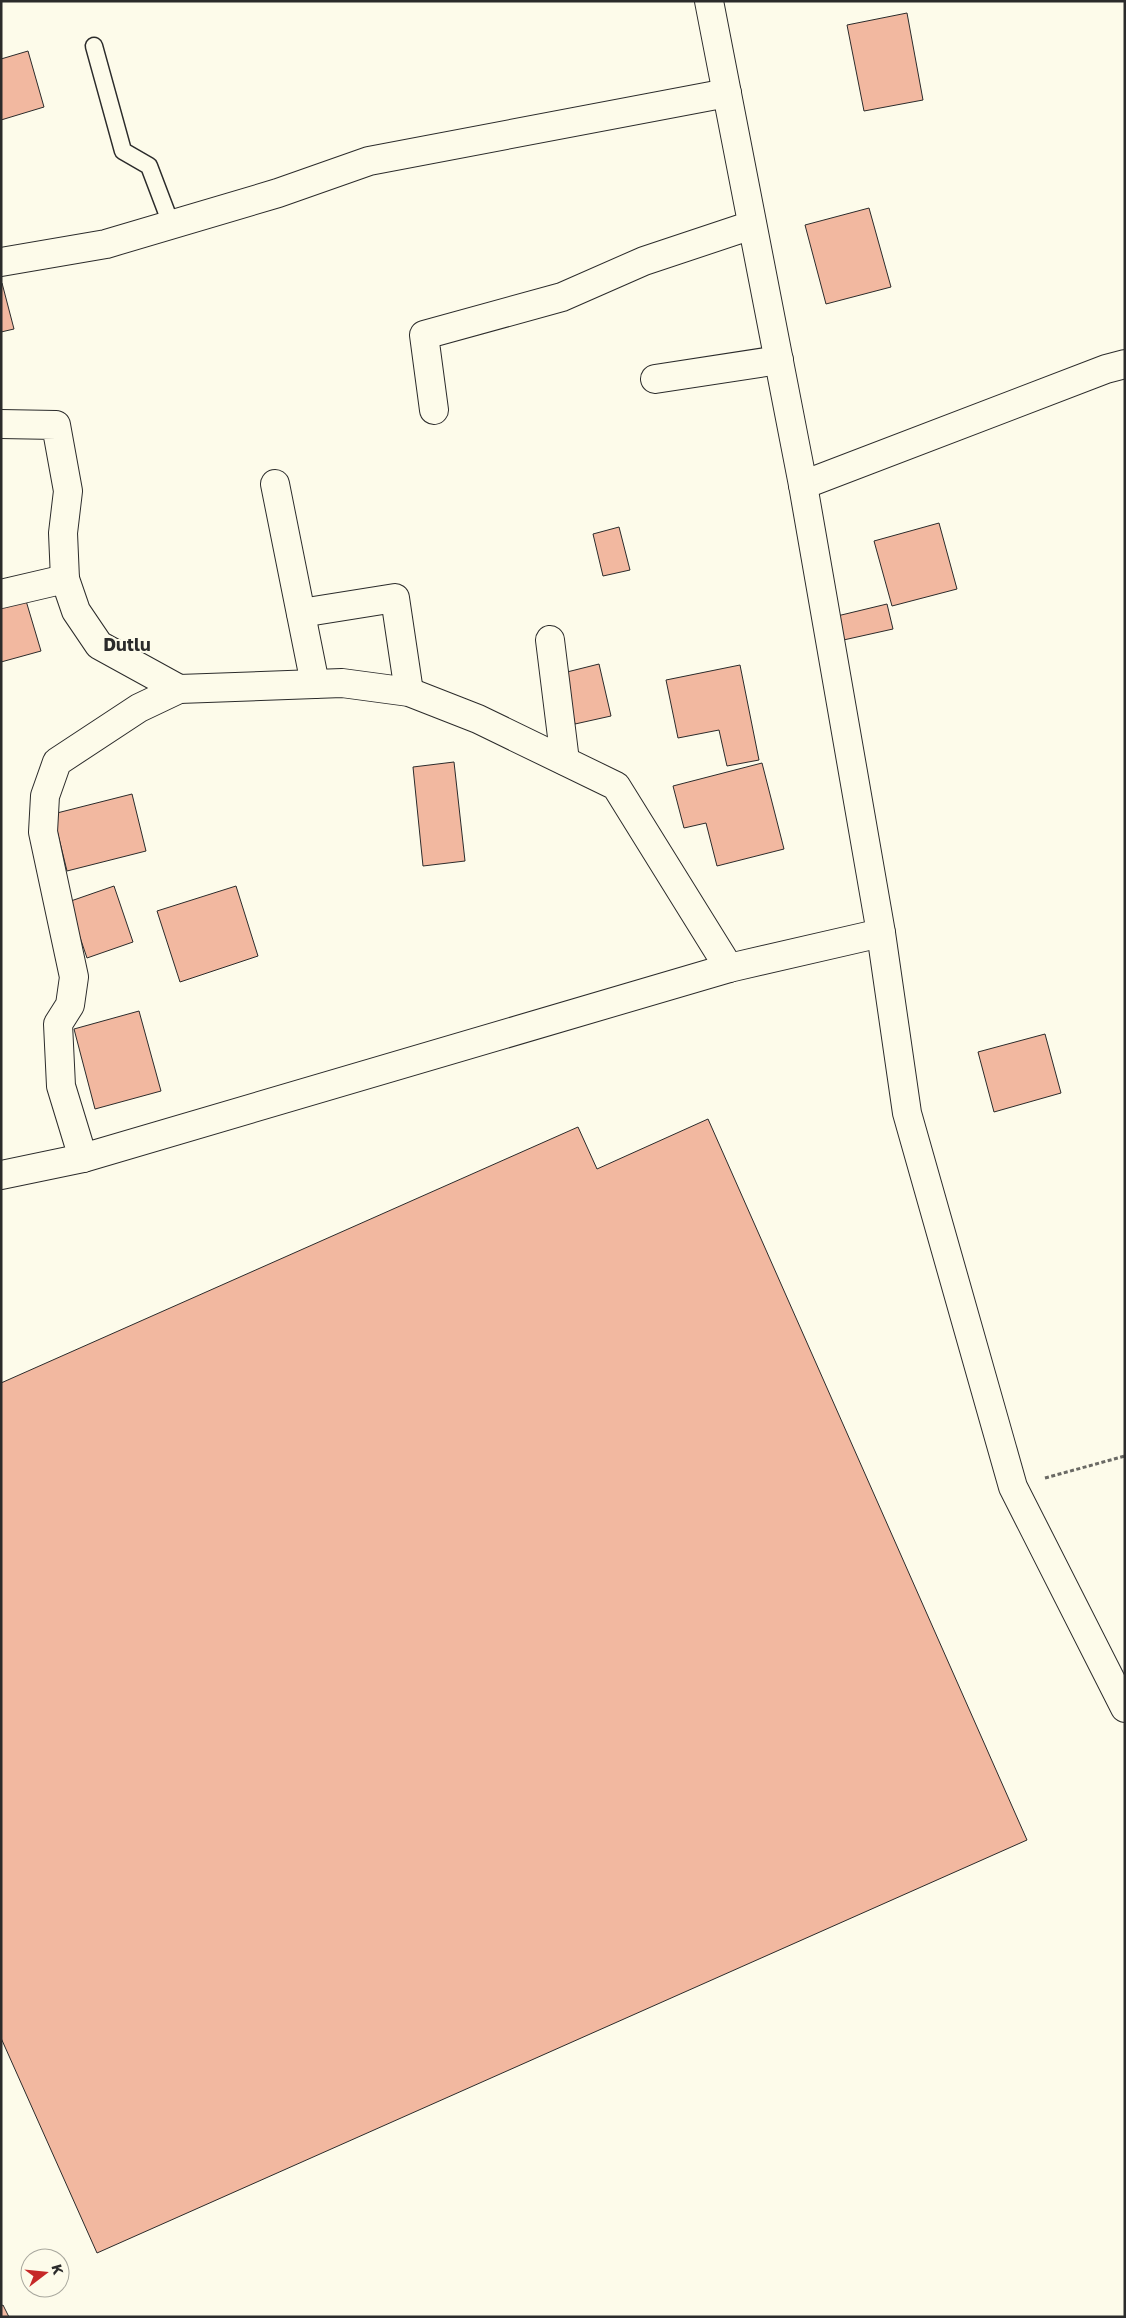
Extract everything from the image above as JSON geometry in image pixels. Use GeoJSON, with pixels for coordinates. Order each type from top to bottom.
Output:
{"type":"FeatureCollection","features":[{"type":"Feature","properties":{"kind":"street"},"geometry":{"type":"LineString","coordinates":[[709,1],[804,485],[881,933],[907,1112],[1013,1487],[1125,1708]]}},
{"type":"Feature","properties":{"kind":"street"},"geometry":{"type":"LineString","coordinates":[[1,262],[106,244],[278,193],[369,161],[727,92]]}},
{"type":"Feature","properties":{"kind":"street"},"geometry":{"type":"LineString","coordinates":[[434,410],[424,335],[562,297],[644,261],[752,225]]}},
{"type":"Feature","properties":{"kind":"street"},"geometry":{"type":"LineString","coordinates":[[655,379],[779,360]]}},
{"type":"Feature","properties":{"kind":"street"},"geometry":{"type":"LineString","coordinates":[[804,485],[1106,369],[1125,364]]}},
{"type":"Feature","properties":{"kind":"street"},"geometry":{"type":"LineString","coordinates":[[1,424],[56,425],[68,491],[64,533],[65,579],[76,610],[99,645],[179,689]]}},
{"type":"Feature","properties":{"kind":"street"},"geometry":{"type":"LineString","coordinates":[[275,484],[315,684]]}},
{"type":"Feature","properties":{"kind":"street"},"geometry":{"type":"LineString","coordinates":[[1,594],[65,579]]}},
{"type":"Feature","properties":{"kind":"street"},"geometry":{"type":"LineString","coordinates":[[300,613],[395,598],[409,692]]}},
{"type":"Feature","properties":{"kind":"street"},"geometry":{"type":"LineString","coordinates":[[550,640],[565,761]]}},
{"type":"Feature","properties":{"kind":"street"},"geometry":{"type":"LineString","coordinates":[[82,1158],[61,1086],[58,1024],[70,1005],[74,977],[43,832],[45,796],[57,762],[139,708],[179,689],[342,683],[409,692],[478,719],[616,786],[729,968]]}},
{"type":"Feature","properties":{"kind":"street"},"geometry":{"type":"LineString","coordinates":[[1,1175],[82,1158],[729,968],[881,933]]}},
{"type":"Feature","properties":{"kind":"lane"},"geometry":{"type":"LineString","coordinates":[[94,46],[123,151],[149,166],[170,224]]}},
{"type":"Feature","properties":{"kind":"path"},"geometry":{"type":"LineString","coordinates":[[1013,1487],[1125,1456]]}},
{"type":"Feature","properties":{"kind":"building"},"geometry":{"type":"Polygon","coordinates":[[[907,13],[923,100],[864,111],[847,25],[907,13]]]}},
{"type":"Feature","properties":{"kind":"building"},"geometry":{"type":"Polygon","coordinates":[[[28,51],[44,107],[1,120],[1,59],[28,51]]]}},
{"type":"Feature","properties":{"kind":"building"},"geometry":{"type":"Polygon","coordinates":[[[869,208],[891,287],[826,304],[805,225],[869,208]]]}},
{"type":"Feature","properties":{"kind":"building"},"geometry":{"type":"Polygon","coordinates":[[[1,284],[14,329],[1,332],[1,284]]]}},
{"type":"Feature","properties":{"kind":"building"},"geometry":{"type":"Polygon","coordinates":[[[939,523],[957,589],[892,606],[874,541],[939,523]]]}},
{"type":"Feature","properties":{"kind":"building"},"geometry":{"type":"Polygon","coordinates":[[[619,527],[630,570],[603,576],[593,534],[619,527]]]}},
{"type":"Feature","properties":{"kind":"building"},"geometry":{"type":"Polygon","coordinates":[[[24,594],[41,651],[1,662],[1,600],[24,594]]]}},
{"type":"Feature","properties":{"kind":"building"},"geometry":{"type":"Polygon","coordinates":[[[887,604],[893,629],[839,641],[833,617],[887,604]]]}},
{"type":"Feature","properties":{"kind":"building"},"geometry":{"type":"Polygon","coordinates":[[[599,664],[611,716],[575,724],[563,673],[599,664]]]}},
{"type":"Feature","properties":{"kind":"building"},"geometry":{"type":"Polygon","coordinates":[[[740,665],[759,760],[727,766],[719,730],[678,738],[666,680],[740,665]]]}},
{"type":"Feature","properties":{"kind":"building"},"geometry":{"type":"Polygon","coordinates":[[[454,762],[465,861],[423,866],[413,767],[454,762]]]}},
{"type":"Feature","properties":{"kind":"building"},"geometry":{"type":"Polygon","coordinates":[[[762,763],[784,849],[717,866],[706,823],[684,828],[673,786],[762,763]]]}},
{"type":"Feature","properties":{"kind":"building"},"geometry":{"type":"Polygon","coordinates":[[[132,794],[146,851],[67,871],[53,814],[132,794]]]}},
{"type":"Feature","properties":{"kind":"building"},"geometry":{"type":"Polygon","coordinates":[[[114,886],[133,942],[87,958],[68,902],[114,886]]]}},
{"type":"Feature","properties":{"kind":"building"},"geometry":{"type":"Polygon","coordinates":[[[236,886],[258,956],[180,982],[157,911],[236,886]]]}},
{"type":"Feature","properties":{"kind":"building"},"geometry":{"type":"Polygon","coordinates":[[[139,1011],[161,1091],[95,1109],[74,1029],[139,1011]]]}},
{"type":"Feature","properties":{"kind":"building"},"geometry":{"type":"Polygon","coordinates":[[[1045,1034],[1061,1093],[994,1112],[978,1052],[1045,1034]]]}},
{"type":"Feature","properties":{"kind":"building"},"geometry":{"type":"Polygon","coordinates":[[[708,1119],[1027,1840],[97,2253],[1,2038],[1,1383],[578,1127],[597,1169],[708,1119]]]}},
{"type":"Feature","properties":{"kind":"building"},"geometry":{"type":"Polygon","coordinates":[[[3,2305],[9,2317],[1,2317],[1,2306],[3,2305]]]}},
{"type":"Feature","properties":{"kind":"district","name":"Dutlu"},"geometry":{"type":"Point","coordinates":[127,644]}}]}
